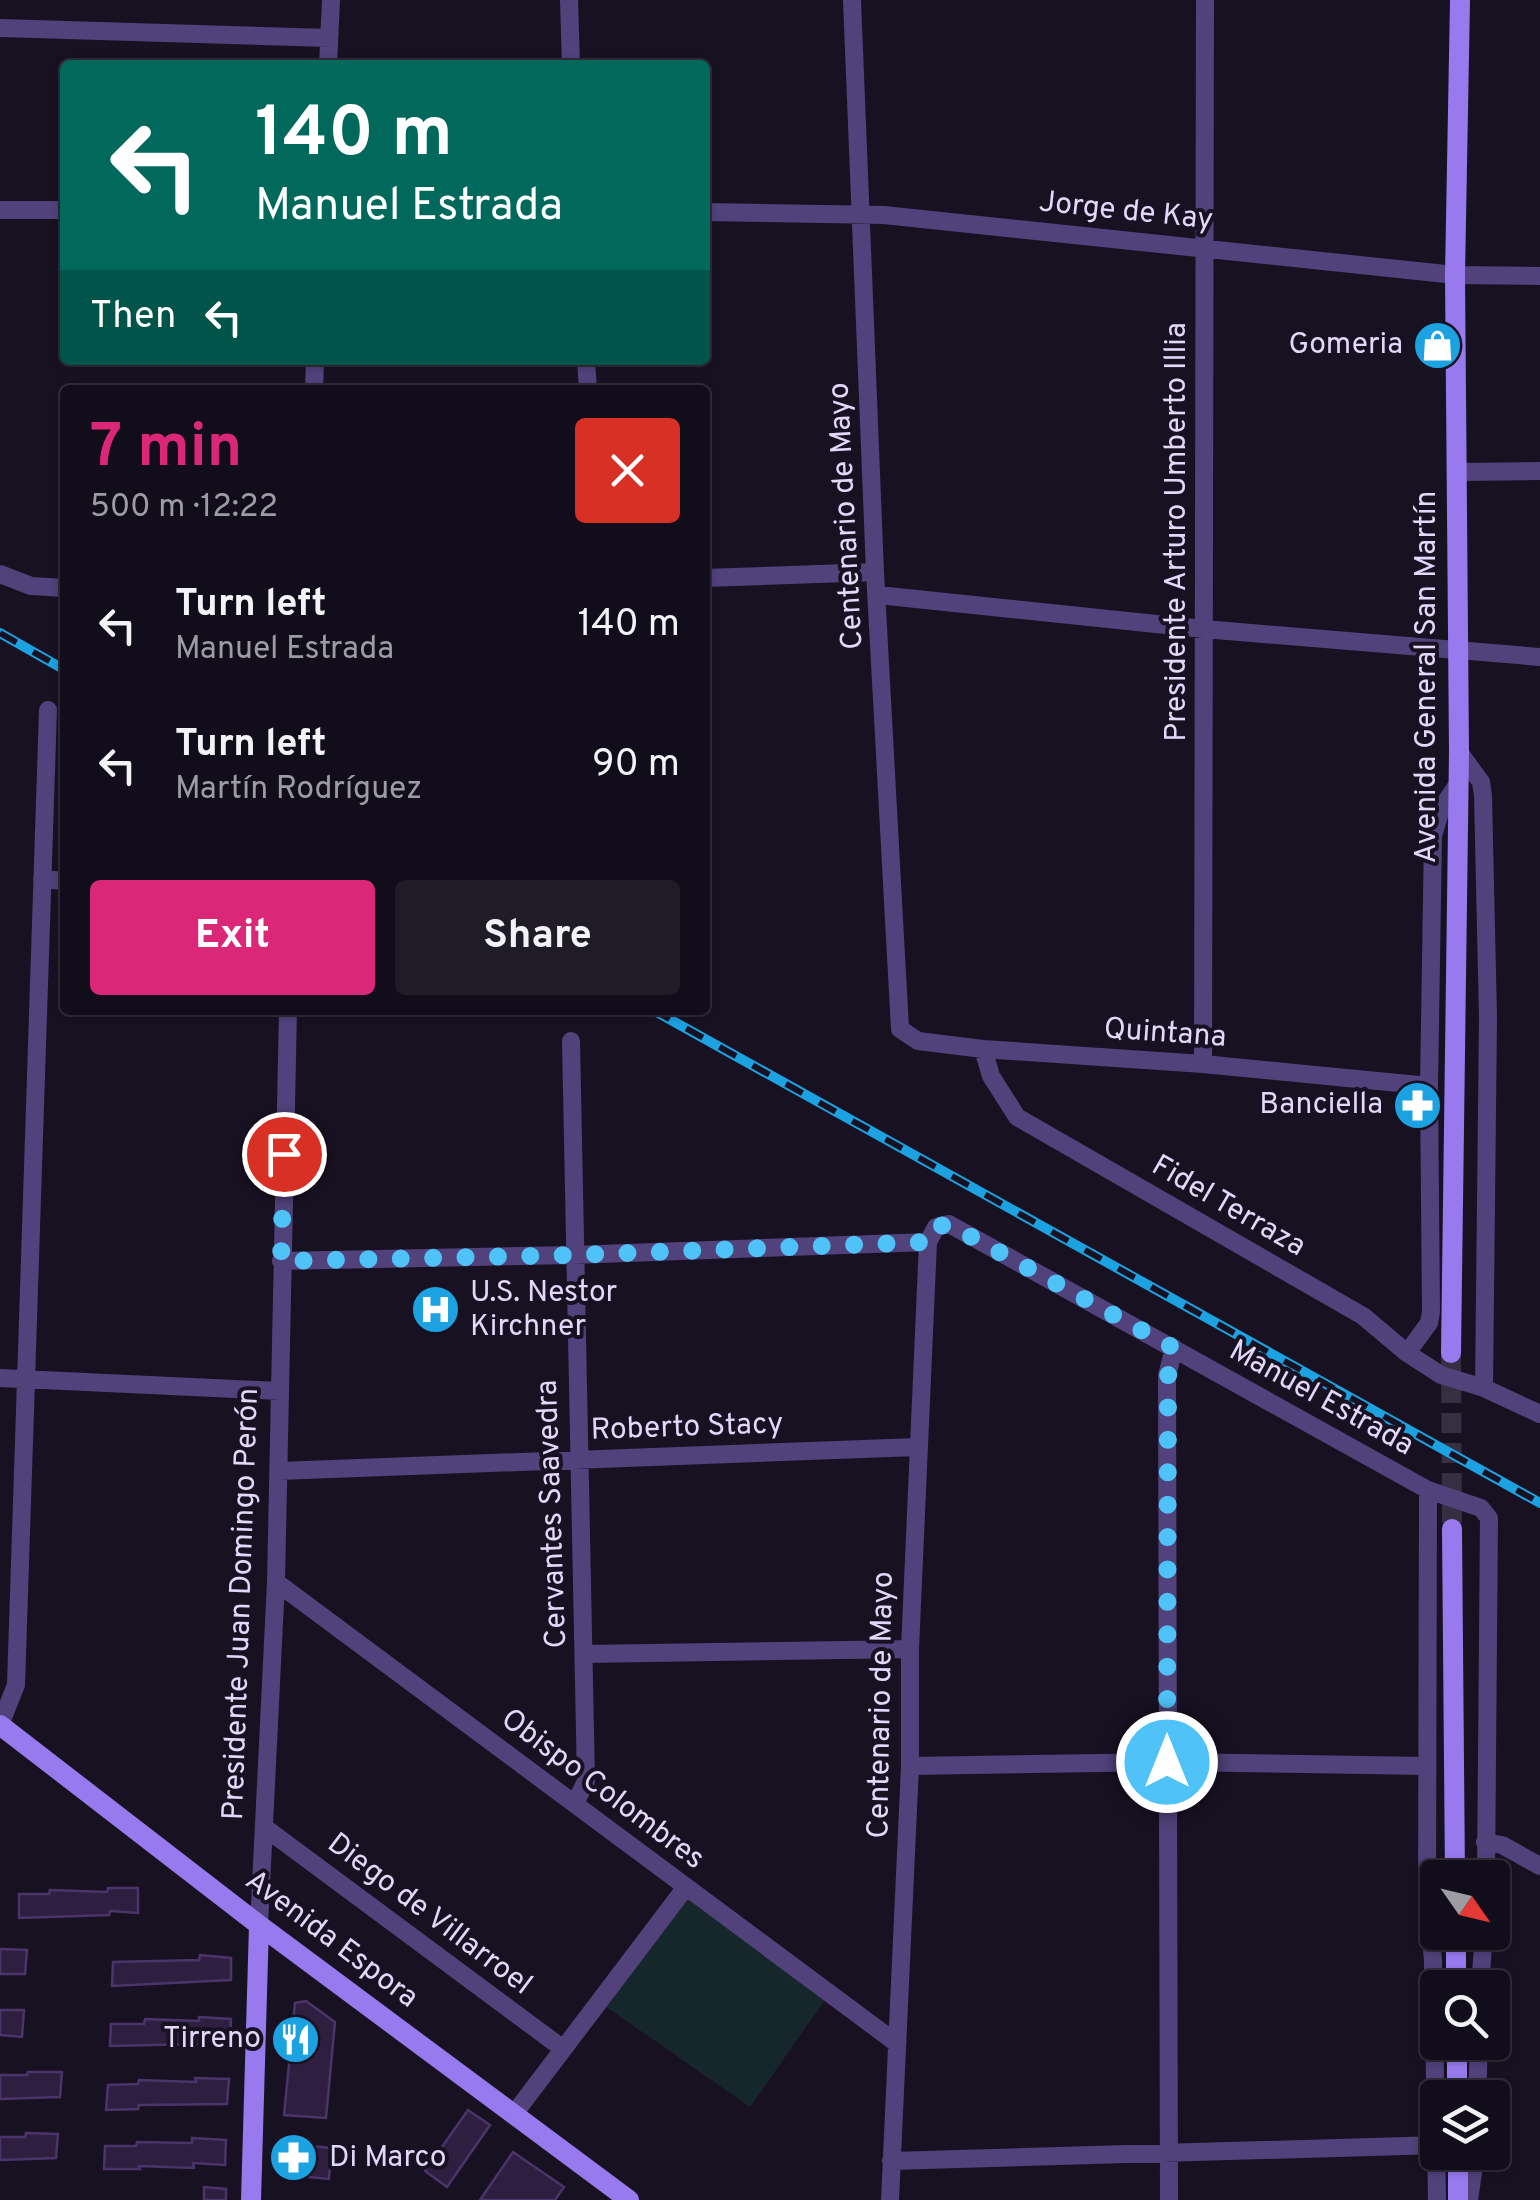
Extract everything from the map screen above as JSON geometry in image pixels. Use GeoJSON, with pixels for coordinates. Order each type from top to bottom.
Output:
{"type":"FeatureCollection","features":[{"type":"Feature","properties":{"kind":"main road","name":"Avenida General San Martín"},"geometry":{"type":"LineString","coordinates":[[1452,1353],[1459,752],[1455,275],[1460,0]]}},
{"type":"Feature","properties":{"kind":"main road"},"geometry":{"type":"LineString","coordinates":[[1452,1529],[1455,1860]]}},
{"type":"Feature","properties":{"kind":"main road","name":"Avenida Espora"},"geometry":{"type":"LineString","coordinates":[[0,1725],[259,1925],[514,2114],[608,2194],[628,2200]]}},
{"type":"Feature","properties":{"kind":"main road","name":"Presidente Juan Domingo Perón"},"geometry":{"type":"LineString","coordinates":[[251,2200],[259,1925]]}},
{"type":"Feature","properties":{"kind":"main road"},"geometry":{"type":"LineString","coordinates":[[1458,2170],[1458,2200]]}},
{"type":"Feature","properties":{"kind":"street"},"geometry":{"type":"LineString","coordinates":[[328,60],[330,0]]}},
{"type":"Feature","properties":{"kind":"street"},"geometry":{"type":"LineString","coordinates":[[569,0],[571,60]]}},
{"type":"Feature","properties":{"kind":"street","name":"Centenario de Mayo"},"geometry":{"type":"LineString","coordinates":[[852,0],[875,572],[900,1029]]}},
{"type":"Feature","properties":{"kind":"street","name":"Presidente Arturo Umberto Illia"},"geometry":{"type":"LineString","coordinates":[[1203,1064],[1205,0]]}},
{"type":"Feature","properties":{"kind":"street"},"geometry":{"type":"LineString","coordinates":[[0,28],[329,38]]}},
{"type":"Feature","properties":{"kind":"street"},"geometry":{"type":"LineString","coordinates":[[0,210],[60,210]]}},
{"type":"Feature","properties":{"kind":"street","name":"Jorge de Kay"},"geometry":{"type":"LineString","coordinates":[[710,212],[862,214],[1455,275],[1540,276]]}},
{"type":"Feature","properties":{"kind":"street"},"geometry":{"type":"LineString","coordinates":[[1458,472],[1540,471]]}},
{"type":"Feature","properties":{"kind":"street"},"geometry":{"type":"LineString","coordinates":[[710,578],[875,572]]}},
{"type":"Feature","properties":{"kind":"street"},"geometry":{"type":"LineString","coordinates":[[0,574],[31,586],[60,588]]}},
{"type":"Feature","properties":{"kind":"street"},"geometry":{"type":"LineString","coordinates":[[878,595],[1540,657]]}},
{"type":"Feature","properties":{"kind":"street"},"geometry":{"type":"LineString","coordinates":[[0,1725],[16,1685],[48,710]]}},
{"type":"Feature","properties":{"kind":"street"},"geometry":{"type":"LineString","coordinates":[[1459,752],[1480,782],[1483,796],[1488,1016],[1484,1388]]}},
{"type":"Feature","properties":{"kind":"street"},"geometry":{"type":"LineString","coordinates":[[1408,1353],[1431,1312],[1433,836],[1441,809],[1458,782]]}},
{"type":"Feature","properties":{"kind":"street"},"geometry":{"type":"LineString","coordinates":[[42,879],[60,881]]}},
{"type":"Feature","properties":{"kind":"street","name":"Presidente Juan Domingo Perón"},"geometry":{"type":"LineString","coordinates":[[259,1925],[276,1582],[288,1015]]}},
{"type":"Feature","properties":{"kind":"street","name":"Quintana"},"geometry":{"type":"LineString","coordinates":[[900,1029],[918,1042],[985,1057],[1203,1064],[1429,1086]]}},
{"type":"Feature","properties":{"kind":"street","name":"Cervantes Saavedra"},"geometry":{"type":"LineString","coordinates":[[571,1040],[586,1782],[575,1804]]}},
{"type":"Feature","properties":{"kind":"street","name":"Fidel Terraza"},"geometry":{"type":"LineString","coordinates":[[985,1057],[1017,1117],[1363,1316],[1408,1353],[1458,1382],[1484,1388],[1540,1414]]}},
{"type":"Feature","properties":{"kind":"street","name":"Manuel Estrada"},"geometry":{"type":"LineString","coordinates":[[928,1242],[936,1227],[948,1224],[1428,1490],[1481,1508],[1488,1518],[1485,1842]]}},
{"type":"Feature","properties":{"kind":"street"},"geometry":{"type":"LineString","coordinates":[[281,1261],[928,1242]]}},
{"type":"Feature","properties":{"kind":"street","name":"Centenario de Mayo"},"geometry":{"type":"LineString","coordinates":[[890,2200],[928,1242]]}},
{"type":"Feature","properties":{"kind":"street"},"geometry":{"type":"LineString","coordinates":[[1169,2200],[1168,1376],[1174,1348]]}},
{"type":"Feature","properties":{"kind":"street"},"geometry":{"type":"LineString","coordinates":[[0,1378],[280,1392]]}},
{"type":"Feature","properties":{"kind":"street","name":"Roberto Stacy"},"geometry":{"type":"LineString","coordinates":[[278,1470],[917,1447]]}},
{"type":"Feature","properties":{"kind":"street"},"geometry":{"type":"LineString","coordinates":[[1428,1490],[1428,1890],[1436,2080]]}},
{"type":"Feature","properties":{"kind":"street","name":"Obispo Colombres"},"geometry":{"type":"LineString","coordinates":[[276,1582],[895,2042]]}},
{"type":"Feature","properties":{"kind":"street"},"geometry":{"type":"LineString","coordinates":[[585,1654],[910,1649]]}},
{"type":"Feature","properties":{"kind":"street"},"geometry":{"type":"LineString","coordinates":[[910,1766],[1167,1762],[1427,1766]]}},
{"type":"Feature","properties":{"kind":"street","name":"Diego de Villarroel"},"geometry":{"type":"LineString","coordinates":[[264,1826],[562,2048]]}},
{"type":"Feature","properties":{"kind":"street"},"geometry":{"type":"LineString","coordinates":[[1486,1860],[1485,1842],[1502,1845],[1540,1866]]}},
{"type":"Feature","properties":{"kind":"street"},"geometry":{"type":"LineString","coordinates":[[514,2114],[686,1888]]}},
{"type":"Feature","properties":{"kind":"street"},"geometry":{"type":"LineString","coordinates":[[891,2161],[1420,2145]]}},
{"type":"Feature","properties":{"kind":"street"},"geometry":{"type":"LineString","coordinates":[[1437,2170],[1437,2200]]}},
{"type":"Feature","properties":{"kind":"street"},"geometry":{"type":"LineString","coordinates":[[1470,2200],[1474,2170]]}},
{"type":"Feature","properties":{"kind":"shaded area"},"geometry":{"type":"Polygon","coordinates":[[[689,1899],[825,2000],[750,2107],[602,2004],[689,1899]]]}},
{"type":"Feature","properties":{"kind":"building"},"geometry":{"type":"Polygon","coordinates":[[[108,1888],[138,1888],[138,1913],[110,1911],[109,1915],[19,1918],[19,1894],[49,1894],[50,1890],[107,1892],[108,1888]]]}},
{"type":"Feature","properties":{"kind":"building"},"geometry":{"type":"Polygon","coordinates":[[[0,1949],[27,1950],[25,1974],[0,1974],[0,1949]]]}},
{"type":"Feature","properties":{"kind":"building"},"geometry":{"type":"Polygon","coordinates":[[[200,1955],[231,1958],[231,1980],[112,1986],[113,1962],[199,1960],[200,1955]]]}},
{"type":"Feature","properties":{"kind":"building"},"geometry":{"type":"Polygon","coordinates":[[[306,2001],[335,2022],[326,2118],[284,2115],[295,2003],[306,2001]]]}},
{"type":"Feature","properties":{"kind":"building"},"geometry":{"type":"Polygon","coordinates":[[[0,2010],[24,2010],[22,2037],[0,2035],[0,2010]]]}},
{"type":"Feature","properties":{"kind":"building"},"geometry":{"type":"Polygon","coordinates":[[[199,2017],[231,2019],[230,2043],[199,2040],[199,2044],[110,2046],[111,2024],[144,2024],[145,2019],[199,2021],[199,2017]]]}},
{"type":"Feature","properties":{"kind":"building"},"geometry":{"type":"Polygon","coordinates":[[[62,2072],[60,2097],[0,2099],[0,2075],[62,2072]]]}},
{"type":"Feature","properties":{"kind":"building"},"geometry":{"type":"Polygon","coordinates":[[[195,2078],[229,2079],[227,2104],[139,2105],[138,2109],[106,2110],[108,2085],[138,2084],[139,2080],[196,2082],[195,2078]]]}},
{"type":"Feature","properties":{"kind":"building"},"geometry":{"type":"Polygon","coordinates":[[[468,2110],[490,2125],[447,2187],[425,2171],[468,2110]]]}},
{"type":"Feature","properties":{"kind":"building"},"geometry":{"type":"Polygon","coordinates":[[[26,2133],[58,2134],[56,2158],[0,2160],[0,2137],[25,2137],[26,2133]]]}},
{"type":"Feature","properties":{"kind":"building"},"geometry":{"type":"Polygon","coordinates":[[[192,2138],[226,2140],[225,2165],[193,2163],[194,2168],[104,2169],[105,2146],[192,2143],[192,2138]]]}},
{"type":"Feature","properties":{"kind":"building"},"geometry":{"type":"Polygon","coordinates":[[[290,2144],[331,2148],[329,2179],[288,2175],[290,2144]]]}},
{"type":"Feature","properties":{"kind":"building"},"geometry":{"type":"Polygon","coordinates":[[[513,2152],[564,2187],[555,2200],[480,2200],[513,2152]]]}},
{"type":"Feature","properties":{"kind":"building"},"geometry":{"type":"Polygon","coordinates":[[[204,2187],[226,2189],[226,2200],[204,2200],[204,2187]]]}},
{"type":"Feature","properties":{"kind":"tunnel"},"geometry":{"type":"LineString","coordinates":[[1451,1353],[1452,1529]]}},
{"type":"Feature","properties":{"kind":"railway"},"geometry":{"type":"LineString","coordinates":[[0,633],[60,667]]}},
{"type":"Feature","properties":{"kind":"railway"},"geometry":{"type":"LineString","coordinates":[[662,1015],[1540,1503]]}},
{"type":"Feature","properties":{"kind":"place","name":"Gomeria"},"geometry":{"type":"Point","coordinates":[1438,345]}},
{"type":"Feature","properties":{"kind":"place","name":"Banciella"},"geometry":{"type":"Point","coordinates":[1418,1105]}},
{"type":"Feature","properties":{"kind":"place","name":"U.S. Nestor Kirchner"},"geometry":{"type":"Point","coordinates":[435,1310]}},
{"type":"Feature","properties":{"kind":"place","name":"Tirreno"},"geometry":{"type":"Point","coordinates":[296,2039]}},
{"type":"Feature","properties":{"kind":"place","name":"Di Marco"},"geometry":{"type":"Point","coordinates":[294,2158]}},
{"type":"Feature","properties":{"kind":"route"},"geometry":{"type":"LineString","coordinates":[[284,1154],[281,1261],[928,1242],[936,1227],[948,1224],[1174,1348],[1168,1376],[1167,1762]]}}]}
